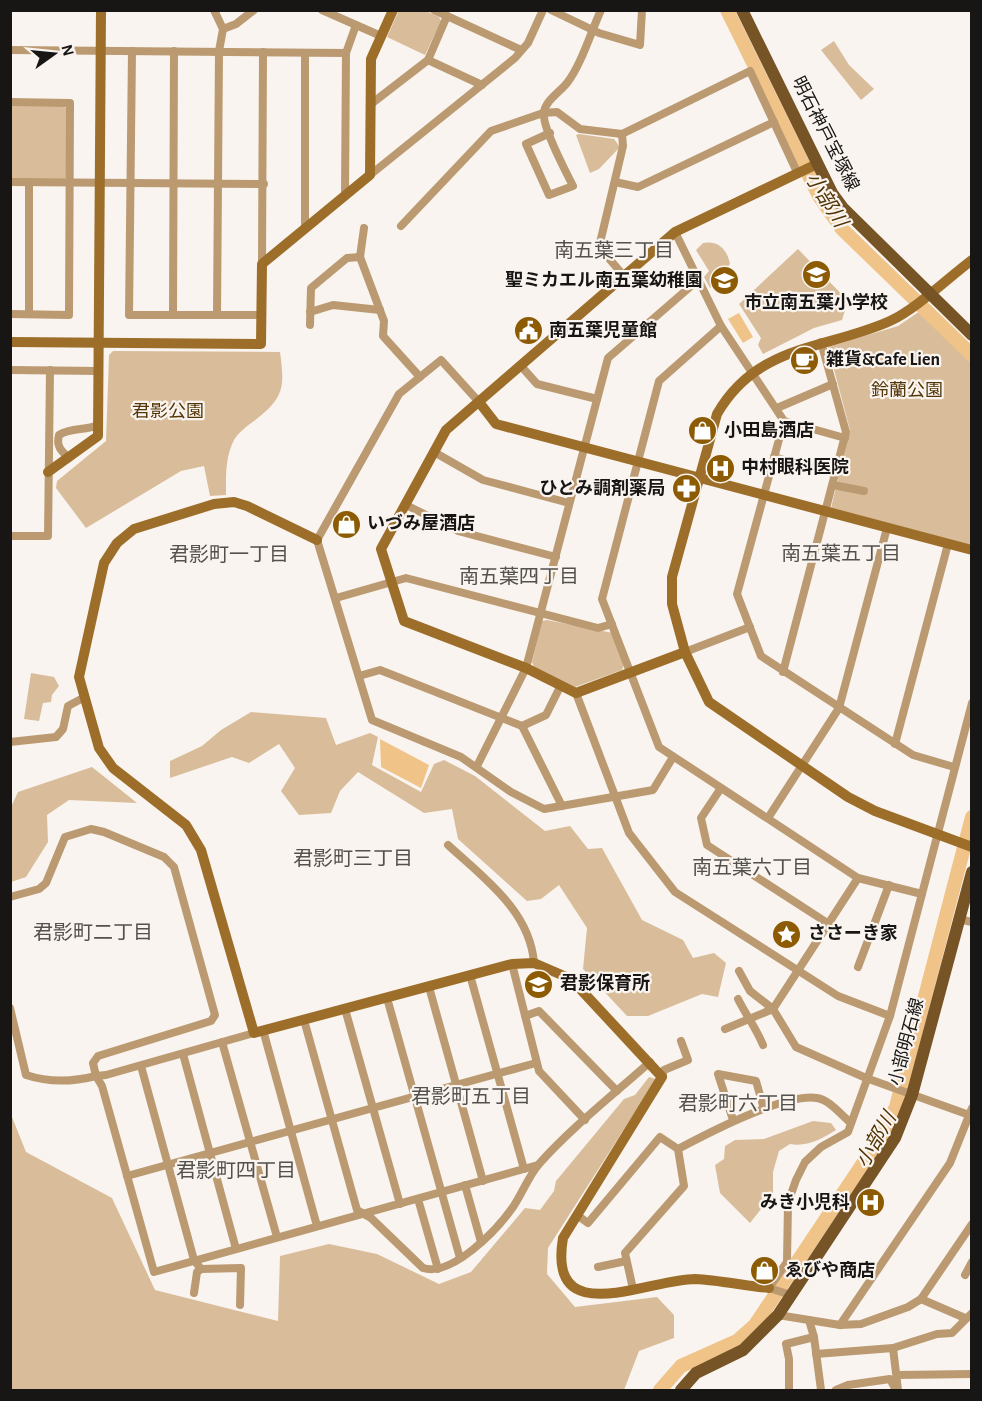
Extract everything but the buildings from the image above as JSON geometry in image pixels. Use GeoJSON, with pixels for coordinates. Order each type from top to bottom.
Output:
{"type":"FeatureCollection","features":[{"type":"Feature","properties":{"kind":"main road","name":"明石神戸宝塚線"},"geometry":{"type":"LineString","coordinates":[[742,10],[814,165],[843,208],[926,295],[972,335]]}},
{"type":"Feature","properties":{"kind":"main road","name":"小部明石線"},"geometry":{"type":"LineString","coordinates":[[681,1390],[696,1373],[743,1350],[778,1315],[787,1294],[895,1138],[972,872]]}},
{"type":"Feature","properties":{"kind":"street"},"geometry":{"type":"LineString","coordinates":[[48,472],[98,436],[101,10]]}},
{"type":"Feature","properties":{"kind":"street"},"geometry":{"type":"LineString","coordinates":[[214,10],[223,29],[219,51],[217,315]]}},
{"type":"Feature","properties":{"kind":"street"},"geometry":{"type":"LineString","coordinates":[[223,29],[236,24],[254,10]]}},
{"type":"Feature","properties":{"kind":"street"},"geometry":{"type":"LineString","coordinates":[[322,10],[381,36]]}},
{"type":"Feature","properties":{"kind":"street"},"geometry":{"type":"LineString","coordinates":[[370,175],[371,59],[393,10]]}},
{"type":"Feature","properties":{"kind":"street"},"geometry":{"type":"LineString","coordinates":[[434,10],[521,50]]}},
{"type":"Feature","properties":{"kind":"street"},"geometry":{"type":"LineString","coordinates":[[262,264],[345,194],[482,85],[521,50],[528,43],[543,10]]}},
{"type":"Feature","properties":{"kind":"street"},"geometry":{"type":"LineString","coordinates":[[551,10],[592,29],[640,45],[642,10]]}},
{"type":"Feature","properties":{"kind":"street"},"geometry":{"type":"LineString","coordinates":[[550,133],[526,144],[549,195],[573,186],[543,112],[548,103],[569,82],[601,10]]}},
{"type":"Feature","properties":{"kind":"street"},"geometry":{"type":"LineString","coordinates":[[371,104],[428,60],[447,16]]}},
{"type":"Feature","properties":{"kind":"street"},"geometry":{"type":"LineString","coordinates":[[345,194],[346,53],[356,26]]}},
{"type":"Feature","properties":{"kind":"street"},"geometry":{"type":"LineString","coordinates":[[10,50],[346,53]]}},
{"type":"Feature","properties":{"kind":"street"},"geometry":{"type":"LineString","coordinates":[[132,51],[129,315],[261,315]]}},
{"type":"Feature","properties":{"kind":"street"},"geometry":{"type":"LineString","coordinates":[[173,315],[174,51]]}},
{"type":"Feature","properties":{"kind":"street"},"geometry":{"type":"LineString","coordinates":[[10,342],[261,344],[264,184],[263,52]]}},
{"type":"Feature","properties":{"kind":"street"},"geometry":{"type":"LineString","coordinates":[[304,228],[305,53]]}},
{"type":"Feature","properties":{"kind":"street"},"geometry":{"type":"LineString","coordinates":[[428,60],[482,85]]}},
{"type":"Feature","properties":{"kind":"street"},"geometry":{"type":"LineString","coordinates":[[401,226],[491,131],[543,112],[557,112],[580,129],[622,134],[750,71],[797,172]]}},
{"type":"Feature","properties":{"kind":"street"},"geometry":{"type":"LineString","coordinates":[[10,102],[70,103],[69,315],[10,314]]}},
{"type":"Feature","properties":{"kind":"street"},"geometry":{"type":"LineString","coordinates":[[615,182],[638,187],[774,122]]}},
{"type":"Feature","properties":{"kind":"street"},"geometry":{"type":"LineString","coordinates":[[622,134],[624,146],[599,247],[624,276]]}},
{"type":"Feature","properties":{"kind":"street"},"geometry":{"type":"LineString","coordinates":[[814,165],[675,232],[446,430],[381,549],[404,621],[526,668],[576,693],[628,833],[675,892],[838,996],[890,1016]]}},
{"type":"Feature","properties":{"kind":"street"},"geometry":{"type":"LineString","coordinates":[[10,182],[264,184]]}},
{"type":"Feature","properties":{"kind":"street"},"geometry":{"type":"LineString","coordinates":[[29,182],[29,314]]}},
{"type":"Feature","properties":{"kind":"street"},"geometry":{"type":"LineString","coordinates":[[364,228],[360,257],[384,321],[383,336],[420,377]]}},
{"type":"Feature","properties":{"kind":"street"},"geometry":{"type":"LineString","coordinates":[[675,232],[721,326],[784,421],[737,594],[761,656],[913,755],[954,767]]}},
{"type":"Feature","properties":{"kind":"street"},"geometry":{"type":"LineString","coordinates":[[310,325],[311,288],[347,258],[360,257]]}},
{"type":"Feature","properties":{"kind":"street"},"geometry":{"type":"LineString","coordinates":[[970,847],[875,811],[848,797],[709,702],[685,652],[672,604],[672,577],[697,478],[717,414],[727,397],[754,374],[789,352],[890,321],[972,260]]}},
{"type":"Feature","properties":{"kind":"street"},"geometry":{"type":"LineString","coordinates":[[477,766],[526,668],[608,358],[698,280]]}},
{"type":"Feature","properties":{"kind":"street"},"geometry":{"type":"LineString","coordinates":[[310,312],[333,305],[380,310]]}},
{"type":"Feature","properties":{"kind":"street"},"geometry":{"type":"LineString","coordinates":[[721,326],[659,381],[602,599],[659,747],[858,878],[922,894]]}},
{"type":"Feature","properties":{"kind":"street"},"geometry":{"type":"LineString","coordinates":[[783,672],[846,432],[821,342]]}},
{"type":"Feature","properties":{"kind":"street"},"geometry":{"type":"LineString","coordinates":[[317,540],[399,394],[441,360],[496,424],[972,550]]}},
{"type":"Feature","properties":{"kind":"street"},"geometry":{"type":"LineString","coordinates":[[521,366],[537,384],[597,399]]}},
{"type":"Feature","properties":{"kind":"street"},"geometry":{"type":"LineString","coordinates":[[10,370],[98,371]]}},
{"type":"Feature","properties":{"kind":"street"},"geometry":{"type":"LineString","coordinates":[[10,536],[48,536],[50,370]]}},
{"type":"Feature","properties":{"kind":"street"},"geometry":{"type":"LineString","coordinates":[[777,408],[833,384]]}},
{"type":"Feature","properties":{"kind":"street"},"geometry":{"type":"LineString","coordinates":[[784,421],[845,438]]}},
{"type":"Feature","properties":{"kind":"street"},"geometry":{"type":"LineString","coordinates":[[69,458],[60,450],[57,442],[59,435],[74,430],[88,430],[98,425]]}},
{"type":"Feature","properties":{"kind":"street"},"geometry":{"type":"LineString","coordinates":[[434,452],[483,480],[569,503]]}},
{"type":"Feature","properties":{"kind":"street"},"geometry":{"type":"LineString","coordinates":[[774,457],[836,474]]}},
{"type":"Feature","properties":{"kind":"street"},"geometry":{"type":"LineString","coordinates":[[832,485],[864,491]]}},
{"type":"Feature","properties":{"kind":"street"},"geometry":{"type":"LineString","coordinates":[[317,1226],[291,1130],[201,850],[186,825],[113,768],[99,748],[79,677],[104,563],[117,543],[134,529],[214,504],[234,502],[317,540],[372,720],[477,766],[511,792],[544,809],[653,790],[673,758]]}},
{"type":"Feature","properties":{"kind":"street"},"geometry":{"type":"LineString","coordinates":[[406,504],[458,531],[556,556]]}},
{"type":"Feature","properties":{"kind":"street"},"geometry":{"type":"LineString","coordinates":[[768,818],[839,708],[887,528]]}},
{"type":"Feature","properties":{"kind":"street"},"geometry":{"type":"LineString","coordinates":[[896,744],[948,544]]}},
{"type":"Feature","properties":{"kind":"street"},"geometry":{"type":"LineString","coordinates":[[336,598],[406,578],[598,628],[612,624]]}},
{"type":"Feature","properties":{"kind":"street"},"geometry":{"type":"LineString","coordinates":[[576,693],[750,627]]}},
{"type":"Feature","properties":{"kind":"street"},"geometry":{"type":"LineString","coordinates":[[359,676],[380,670],[522,726],[562,806]]}},
{"type":"Feature","properties":{"kind":"street"},"geometry":{"type":"LineString","coordinates":[[522,726],[546,715],[561,685]]}},
{"type":"Feature","properties":{"kind":"street"},"geometry":{"type":"LineString","coordinates":[[10,742],[56,737],[63,729],[68,706],[85,697]]}},
{"type":"Feature","properties":{"kind":"street"},"geometry":{"type":"LineString","coordinates":[[769,1288],[787,1262],[788,1203],[796,1180],[805,1162],[821,1147],[848,1132],[890,1016],[972,703]]}},
{"type":"Feature","properties":{"kind":"street"},"geometry":{"type":"LineString","coordinates":[[722,788],[701,818],[707,845],[829,924]]}},
{"type":"Feature","properties":{"kind":"street"},"geometry":{"type":"LineString","coordinates":[[10,897],[39,889],[46,883],[65,837],[91,830],[164,857],[174,867],[215,1015],[211,1022],[98,1056],[93,1063],[96,1076],[102,1086],[154,1272],[538,1166]]}},
{"type":"Feature","properties":{"kind":"street"},"geometry":{"type":"LineString","coordinates":[[447,846],[520,917],[532,942],[534,963]]}},
{"type":"Feature","properties":{"kind":"street"},"geometry":{"type":"LineString","coordinates":[[725,1029],[773,1009],[858,878]]}},
{"type":"Feature","properties":{"kind":"street"},"geometry":{"type":"LineString","coordinates":[[858,967],[889,885]]}},
{"type":"Feature","properties":{"kind":"street"},"geometry":{"type":"LineString","coordinates":[[958,919],[972,922]]}},
{"type":"Feature","properties":{"kind":"street"},"geometry":{"type":"LineString","coordinates":[[10,1008],[26,1075],[57,1081],[77,1081],[141,1066],[259,1031],[512,964],[534,963],[571,980],[662,1077]]}},
{"type":"Feature","properties":{"kind":"street"},"geometry":{"type":"LineString","coordinates":[[512,964],[539,1071],[585,1120]]}},
{"type":"Feature","properties":{"kind":"street"},"geometry":{"type":"LineString","coordinates":[[739,970],[750,991],[773,1009],[796,1047],[892,1088],[971,1113],[950,1163],[840,1325]]}},
{"type":"Feature","properties":{"kind":"street"},"geometry":{"type":"LineString","coordinates":[[470,975],[524,1169]]}},
{"type":"Feature","properties":{"kind":"street"},"geometry":{"type":"LineString","coordinates":[[429,987],[483,1180]]}},
{"type":"Feature","properties":{"kind":"street"},"geometry":{"type":"LineString","coordinates":[[387,998],[460,1258]]}},
{"type":"Feature","properties":{"kind":"street"},"geometry":{"type":"LineString","coordinates":[[738,999],[763,1045]]}},
{"type":"Feature","properties":{"kind":"street"},"geometry":{"type":"LineString","coordinates":[[345,1009],[400,1204]]}},
{"type":"Feature","properties":{"kind":"street"},"geometry":{"type":"LineString","coordinates":[[525,1016],[539,1011],[618,1091]]}},
{"type":"Feature","properties":{"kind":"street"},"geometry":{"type":"LineString","coordinates":[[304,1020],[357,1210],[371,1218],[423,1268],[438,1269],[460,1258],[481,1242],[512,1208],[538,1166],[650,1062]]}},
{"type":"Feature","properties":{"kind":"street"},"geometry":{"type":"LineString","coordinates":[[681,1041],[688,1060],[664,1070],[662,1077],[563,1238],[560,1256],[564,1275],[577,1290],[595,1296],[694,1279],[769,1288],[787,1294]]}},
{"type":"Feature","properties":{"kind":"street"},"geometry":{"type":"LineString","coordinates":[[222,1042],[277,1237]]}},
{"type":"Feature","properties":{"kind":"street"},"geometry":{"type":"LineString","coordinates":[[183,1054],[236,1249]]}},
{"type":"Feature","properties":{"kind":"street"},"geometry":{"type":"LineString","coordinates":[[127,1176],[536,1063]]}},
{"type":"Feature","properties":{"kind":"street"},"geometry":{"type":"LineString","coordinates":[[141,1066],[194,1260],[201,1269]]}},
{"type":"Feature","properties":{"kind":"street"},"geometry":{"type":"LineString","coordinates":[[733,1120],[718,1074],[756,1080],[764,1109]]}},
{"type":"Feature","properties":{"kind":"street"},"geometry":{"type":"LineString","coordinates":[[678,1149],[733,1120],[764,1109],[819,1098],[829,1103],[851,1123]]}},
{"type":"Feature","properties":{"kind":"street"},"geometry":{"type":"LineString","coordinates":[[577,1215],[588,1223],[660,1137],[678,1149],[684,1186],[625,1254],[633,1290]]}},
{"type":"Feature","properties":{"kind":"street"},"geometry":{"type":"LineString","coordinates":[[465,1185],[481,1242]]}},
{"type":"Feature","properties":{"kind":"street"},"geometry":{"type":"LineString","coordinates":[[418,1198],[438,1269]]}},
{"type":"Feature","properties":{"kind":"street"},"geometry":{"type":"LineString","coordinates":[[778,1315],[840,1325],[861,1324],[885,1317],[921,1299],[970,1228]]}},
{"type":"Feature","properties":{"kind":"street"},"geometry":{"type":"LineString","coordinates":[[598,1267],[626,1261]]}},
{"type":"Feature","properties":{"kind":"street"},"geometry":{"type":"LineString","coordinates":[[965,1275],[972,1262]]}},
{"type":"Feature","properties":{"kind":"street"},"geometry":{"type":"LineString","coordinates":[[201,1269],[242,1268],[240,1305]]}},
{"type":"Feature","properties":{"kind":"street"},"geometry":{"type":"LineString","coordinates":[[194,1293],[198,1272],[201,1269]]}},
{"type":"Feature","properties":{"kind":"street"},"geometry":{"type":"LineString","coordinates":[[816,1354],[893,1348],[937,1334],[952,1333],[968,1316],[921,1299]]}},
{"type":"Feature","properties":{"kind":"street"},"geometry":{"type":"LineString","coordinates":[[808,1320],[814,1337],[821,1390]]}},
{"type":"Feature","properties":{"kind":"street"},"geometry":{"type":"LineString","coordinates":[[789,1390],[789,1359],[786,1344],[814,1337]]}},
{"type":"Feature","properties":{"kind":"street"},"geometry":{"type":"LineString","coordinates":[[893,1348],[897,1390]]}},
{"type":"Feature","properties":{"kind":"street"},"geometry":{"type":"LineString","coordinates":[[897,1375],[972,1374]]}},
{"type":"Feature","properties":{"kind":"street"},"geometry":{"type":"LineString","coordinates":[[836,1390],[848,1385],[890,1379],[897,1390]]}},
{"type":"Feature","properties":{"kind":"green space"},"geometry":{"type":"Polygon","coordinates":[[[399,10],[426,11],[439,17],[441,21],[425,55],[387,37],[399,10]]]}},
{"type":"Feature","properties":{"kind":"green space"},"geometry":{"type":"Polygon","coordinates":[[[834,41],[849,65],[874,89],[861,100],[821,50],[834,41]]]}},
{"type":"Feature","properties":{"kind":"green space"},"geometry":{"type":"Polygon","coordinates":[[[11,105],[64,106],[68,110],[68,176],[64,180],[11,179],[11,105]]]}},
{"type":"Feature","properties":{"kind":"green space"},"geometry":{"type":"Polygon","coordinates":[[[576,135],[614,139],[620,147],[599,169],[590,173],[576,135]]]}},
{"type":"Feature","properties":{"kind":"green space"},"geometry":{"type":"Polygon","coordinates":[[[703,243],[713,243],[721,247],[727,254],[730,264],[710,288],[704,277],[709,271],[696,250],[703,243]]]}},
{"type":"Feature","properties":{"kind":"green space"},"geometry":{"type":"Polygon","coordinates":[[[798,249],[848,301],[842,320],[814,328],[763,354],[758,345],[761,338],[739,304],[798,249]]]}},
{"type":"Feature","properties":{"kind":"green space","name":"鈴蘭公園"},"geometry":{"type":"Polygon","coordinates":[[[920,311],[971,361],[971,545],[831,508],[850,430],[828,347],[898,326],[920,311]]]}},
{"type":"Feature","properties":{"kind":"green space","name":"君影公園"},"geometry":{"type":"Polygon","coordinates":[[[113,351],[280,352],[282,384],[277,399],[234,440],[228,460],[226,495],[210,496],[204,466],[181,471],[86,528],[56,488],[57,481],[106,441],[109,355],[113,351]]]}},
{"type":"Feature","properties":{"kind":"green space"},"geometry":{"type":"Polygon","coordinates":[[[547,620],[613,633],[624,665],[622,670],[575,687],[534,667],[532,662],[542,621],[547,620]]]}},
{"type":"Feature","properties":{"kind":"green space"},"geometry":{"type":"Polygon","coordinates":[[[31,673],[54,677],[59,686],[52,695],[51,702],[43,703],[39,721],[24,719],[31,673]]]}},
{"type":"Feature","properties":{"kind":"green space"},"geometry":{"type":"Polygon","coordinates":[[[251,712],[326,718],[336,745],[370,733],[378,737],[372,765],[421,792],[434,764],[444,760],[475,776],[545,831],[570,826],[588,849],[602,848],[642,920],[683,940],[693,958],[714,953],[726,963],[718,997],[702,994],[648,1016],[627,1016],[583,969],[587,928],[559,885],[541,899],[527,901],[458,839],[452,809],[424,813],[358,772],[340,791],[331,813],[299,815],[281,791],[295,768],[279,744],[249,763],[232,757],[170,778],[170,761],[202,746],[221,730],[251,712]]]}},
{"type":"Feature","properties":{"kind":"green space"},"geometry":{"type":"Polygon","coordinates":[[[92,767],[137,803],[69,800],[47,815],[48,842],[26,877],[11,882],[11,807],[18,792],[92,767]]]}},
{"type":"Feature","properties":{"kind":"green space"},"geometry":{"type":"Polygon","coordinates":[[[649,1077],[656,1079],[548,1248],[547,1274],[575,1307],[657,1297],[674,1315],[674,1338],[639,1351],[624,1390],[11,1390],[10,1112],[26,1152],[112,1198],[155,1290],[278,1321],[280,1256],[329,1244],[377,1254],[439,1284],[471,1272],[525,1208],[540,1210],[554,1191],[556,1181],[624,1099],[635,1095],[649,1077]]]}},
{"type":"Feature","properties":{"kind":"green space"},"geometry":{"type":"Polygon","coordinates":[[[813,1121],[831,1123],[836,1130],[814,1142],[790,1144],[779,1151],[773,1172],[773,1194],[750,1223],[720,1193],[715,1165],[724,1159],[725,1146],[735,1140],[764,1139],[813,1121]]]}},
{"type":"Feature","properties":{"kind":"shaded area"},"geometry":{"type":"Polygon","coordinates":[[[739,313],[753,337],[743,343],[728,319],[739,313]]]}},
{"type":"Feature","properties":{"kind":"shaded area"},"geometry":{"type":"Polygon","coordinates":[[[380,739],[429,765],[421,788],[381,767],[380,739]]]}},
{"type":"Feature","properties":{"kind":"waterway","name":"小部川"},"geometry":{"type":"LineString","coordinates":[[727,10],[819,196],[842,229],[972,355]]}},
{"type":"Feature","properties":{"kind":"waterway","name":"小部川"},"geometry":{"type":"LineString","coordinates":[[660,1390],[681,1366],[737,1341],[755,1325],[880,1138],[896,1107],[972,817]]}},
{"type":"Feature","properties":{"kind":"place","name":"市立南五葉小学校"},"geometry":{"type":"Point","coordinates":[816,274]}},
{"type":"Feature","properties":{"kind":"place","name":"聖ミカエル南五葉幼稚園"},"geometry":{"type":"Point","coordinates":[724,281]}},
{"type":"Feature","properties":{"kind":"place","name":"南五葉児童館"},"geometry":{"type":"Point","coordinates":[528,331]}},
{"type":"Feature","properties":{"kind":"place","name":"雑貨&Cafe Lien"},"geometry":{"type":"Point","coordinates":[805,360]}},
{"type":"Feature","properties":{"kind":"place","name":"小田島酒店"},"geometry":{"type":"Point","coordinates":[703,431]}},
{"type":"Feature","properties":{"kind":"place","name":"中村眼科医院"},"geometry":{"type":"Point","coordinates":[720,468]}},
{"type":"Feature","properties":{"kind":"place","name":"ひとみ調剤薬局"},"geometry":{"type":"Point","coordinates":[686,489]}},
{"type":"Feature","properties":{"kind":"place","name":"いづみ屋酒店"},"geometry":{"type":"Point","coordinates":[346,524]}},
{"type":"Feature","properties":{"kind":"place","name":"ささーき家"},"geometry":{"type":"Point","coordinates":[787,934]}},
{"type":"Feature","properties":{"kind":"place","name":"君影保育所"},"geometry":{"type":"Point","coordinates":[539,984]}},
{"type":"Feature","properties":{"kind":"place","name":"みき小児科"},"geometry":{"type":"Point","coordinates":[871,1203]}},
{"type":"Feature","properties":{"kind":"place","name":"ゑびや商店"},"geometry":{"type":"Point","coordinates":[764,1271]}},
{"type":"Feature","properties":{"kind":"district","name":"南五葉三丁目"},"geometry":{"type":"Point","coordinates":[614,251]}},
{"type":"Feature","properties":{"kind":"district","name":"南五葉五丁目"},"geometry":{"type":"Point","coordinates":[841,554]}},
{"type":"Feature","properties":{"kind":"district","name":"君影町一丁目"},"geometry":{"type":"Point","coordinates":[229,555]}},
{"type":"Feature","properties":{"kind":"district","name":"南五葉四丁目"},"geometry":{"type":"Point","coordinates":[519,577]}},
{"type":"Feature","properties":{"kind":"district","name":"君影町三丁目"},"geometry":{"type":"Point","coordinates":[353,859]}},
{"type":"Feature","properties":{"kind":"district","name":"南五葉六丁目"},"geometry":{"type":"Point","coordinates":[752,868]}},
{"type":"Feature","properties":{"kind":"district","name":"君影町二丁目"},"geometry":{"type":"Point","coordinates":[93,933]}},
{"type":"Feature","properties":{"kind":"district","name":"君影町五丁目"},"geometry":{"type":"Point","coordinates":[471,1097]}},
{"type":"Feature","properties":{"kind":"district","name":"君影町六丁目"},"geometry":{"type":"Point","coordinates":[738,1104]}},
{"type":"Feature","properties":{"kind":"district","name":"君影町四丁目"},"geometry":{"type":"Point","coordinates":[236,1171]}}]}
